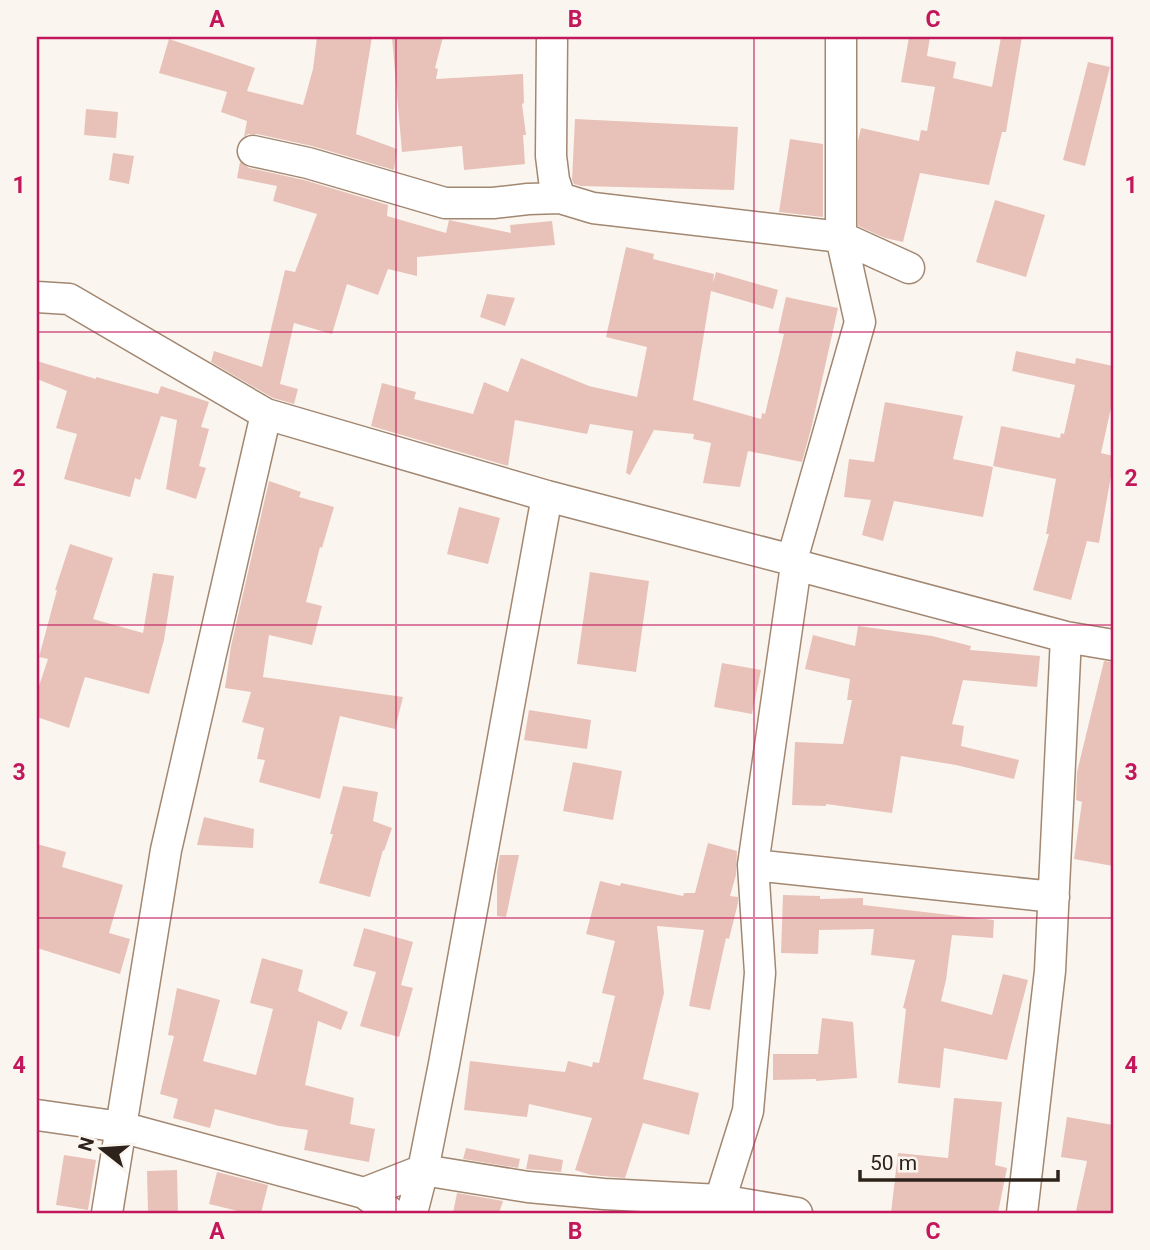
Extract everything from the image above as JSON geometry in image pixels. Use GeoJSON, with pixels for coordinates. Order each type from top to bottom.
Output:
{"type":"FeatureCollection","features":[{"type":"Feature","properties":{"kind":"street"},"geometry":{"type":"LineString","coordinates":[[552,37],[551,156],[560,198]]}},
{"type":"Feature","properties":{"kind":"street"},"geometry":{"type":"LineString","coordinates":[[718,1207],[748,1111],[760,973],[754,865],[794,562],[860,322],[841,237],[841,37]]}},
{"type":"Feature","properties":{"kind":"street"},"geometry":{"type":"LineString","coordinates":[[253,151],[308,163],[445,203],[494,203],[560,198],[593,208],[841,237],[909,268]]}},
{"type":"Feature","properties":{"kind":"street"},"geometry":{"type":"LineString","coordinates":[[37,296],[69,299],[266,414],[547,496],[1066,637],[1113,645]]}},
{"type":"Feature","properties":{"kind":"street"},"geometry":{"type":"LineString","coordinates":[[107,1213],[166,850],[266,414]]}},
{"type":"Feature","properties":{"kind":"street"},"geometry":{"type":"LineString","coordinates":[[412,1213],[444,1064],[547,496]]}},
{"type":"Feature","properties":{"kind":"street"},"geometry":{"type":"LineString","coordinates":[[1022,1213],[1050,971],[1066,637]]}},
{"type":"Feature","properties":{"kind":"street"},"geometry":{"type":"LineString","coordinates":[[754,865],[1054,897]]}},
{"type":"Feature","properties":{"kind":"street"},"geometry":{"type":"LineString","coordinates":[[37,1115],[121,1127],[364,1193],[391,1213]]}},
{"type":"Feature","properties":{"kind":"street"},"geometry":{"type":"LineString","coordinates":[[364,1193],[423,1170],[528,1187],[797,1213]]}},
{"type":"Feature","properties":{"kind":"building"},"geometry":{"type":"Polygon","coordinates":[[[317,37],[372,37],[356,134],[397,149],[394,170],[312,146],[257,134],[244,137],[247,121],[221,112],[227,92],[159,73],[169,39],[255,68],[247,91],[303,105],[313,69],[317,37]]]}},
{"type":"Feature","properties":{"kind":"building"},"geometry":{"type":"Polygon","coordinates":[[[392,37],[443,37],[435,68],[438,69],[436,79],[523,74],[525,164],[464,170],[462,146],[402,152],[392,37]]]}},
{"type":"Feature","properties":{"kind":"building"},"geometry":{"type":"Polygon","coordinates":[[[909,37],[930,37],[927,56],[956,62],[953,78],[992,87],[1001,37],[1022,37],[1006,132],[1002,132],[989,185],[920,173],[903,242],[885,238],[858,226],[858,141],[861,128],[919,141],[921,130],[927,131],[935,87],[901,82],[909,37]]]}},
{"type":"Feature","properties":{"kind":"building"},"geometry":{"type":"Polygon","coordinates":[[[1088,62],[1110,67],[1085,166],[1063,160],[1088,62]]]}},
{"type":"Feature","properties":{"kind":"building"},"geometry":{"type":"Polygon","coordinates":[[[86,109],[118,112],[116,138],[84,135],[86,109]]]}},
{"type":"Feature","properties":{"kind":"building"},"geometry":{"type":"Polygon","coordinates":[[[575,119],[738,127],[734,190],[574,184],[575,119]]]}},
{"type":"Feature","properties":{"kind":"building"},"geometry":{"type":"Polygon","coordinates":[[[790,139],[823,144],[823,217],[779,212],[790,139]]]}},
{"type":"Feature","properties":{"kind":"building"},"geometry":{"type":"Polygon","coordinates":[[[113,153],[134,156],[129,184],[109,180],[113,153]]]}},
{"type":"Feature","properties":{"kind":"building"},"geometry":{"type":"Polygon","coordinates":[[[240,162],[249,168],[304,180],[388,205],[387,216],[446,233],[449,220],[511,233],[510,225],[552,221],[555,245],[417,257],[417,276],[388,269],[378,295],[347,284],[332,334],[294,323],[280,384],[298,389],[294,404],[273,398],[211,362],[214,351],[262,367],[285,270],[295,272],[317,214],[273,201],[277,186],[237,178],[240,162]]]}},
{"type":"Feature","properties":{"kind":"building"},"geometry":{"type":"Polygon","coordinates":[[[995,200],[1045,215],[1026,277],[976,262],[995,200]]]}},
{"type":"Feature","properties":{"kind":"building"},"geometry":{"type":"Polygon","coordinates":[[[626,247],[654,254],[653,259],[714,274],[713,283],[716,272],[778,290],[773,309],[711,291],[693,400],[761,419],[762,413],[765,414],[784,334],[778,333],[786,297],[838,308],[802,462],[748,451],[740,487],[703,483],[711,443],[693,439],[694,434],[654,430],[630,475],[626,473],[633,431],[590,424],[587,434],[515,420],[508,466],[371,426],[382,383],[416,392],[414,399],[473,414],[484,382],[508,392],[521,358],[589,386],[637,397],[647,347],[606,337],[626,247]]]}},
{"type":"Feature","properties":{"kind":"building"},"geometry":{"type":"Polygon","coordinates":[[[487,294],[515,298],[505,326],[480,317],[487,294]]]}},
{"type":"Feature","properties":{"kind":"building"},"geometry":{"type":"Polygon","coordinates":[[[1016,351],[1075,364],[1076,358],[1113,366],[1113,399],[1101,453],[1113,456],[1113,465],[1099,543],[1087,541],[1071,600],[1033,590],[1049,534],[1046,534],[1056,479],[993,466],[1001,426],[1060,438],[1061,433],[1064,434],[1075,385],[1012,371],[1016,351]]]}},
{"type":"Feature","properties":{"kind":"building"},"geometry":{"type":"Polygon","coordinates":[[[37,361],[158,394],[161,386],[209,402],[201,427],[209,429],[199,466],[206,468],[196,499],[166,489],[177,420],[161,416],[140,480],[135,478],[130,497],[64,479],[77,434],[56,428],[67,391],[37,379],[37,361]]]}},
{"type":"Feature","properties":{"kind":"building"},"geometry":{"type":"Polygon","coordinates":[[[885,402],[963,416],[953,459],[993,467],[983,517],[894,501],[883,541],[862,535],[871,500],[844,497],[849,459],[874,462],[885,402]]]}},
{"type":"Feature","properties":{"kind":"building"},"geometry":{"type":"Polygon","coordinates":[[[269,481],[301,492],[299,497],[334,507],[322,548],[320,547],[306,602],[322,606],[312,645],[269,635],[263,677],[403,697],[395,729],[340,716],[320,799],[259,782],[265,760],[257,759],[264,728],[242,722],[251,692],[225,688],[231,646],[269,481]]]}},
{"type":"Feature","properties":{"kind":"building"},"geometry":{"type":"Polygon","coordinates":[[[459,507],[500,518],[488,564],[447,554],[459,507]]]}},
{"type":"Feature","properties":{"kind":"building"},"geometry":{"type":"Polygon","coordinates":[[[70,544],[113,558],[93,619],[143,633],[153,573],[174,576],[164,640],[149,694],[85,677],[69,728],[37,717],[37,692],[48,659],[39,657],[55,590],[70,544]]]}},
{"type":"Feature","properties":{"kind":"building"},"geometry":{"type":"Polygon","coordinates":[[[590,572],[649,581],[636,672],[577,664],[590,572]]]}},
{"type":"Feature","properties":{"kind":"building"},"geometry":{"type":"Polygon","coordinates":[[[858,626],[932,636],[971,646],[970,650],[1040,656],[1037,687],[963,680],[952,724],[964,726],[961,746],[1019,760],[1014,779],[956,765],[901,756],[892,813],[826,804],[792,805],[795,742],[843,744],[852,700],[847,700],[850,679],[805,669],[813,635],[855,646],[858,626]]]}},
{"type":"Feature","properties":{"kind":"building"},"geometry":{"type":"Polygon","coordinates":[[[1104,661],[1113,662],[1113,866],[1074,859],[1082,802],[1076,800],[1077,772],[1104,661]]]}},
{"type":"Feature","properties":{"kind":"building"},"geometry":{"type":"Polygon","coordinates":[[[722,663],[761,670],[752,714],[714,707],[722,663]]]}},
{"type":"Feature","properties":{"kind":"building"},"geometry":{"type":"Polygon","coordinates":[[[529,710],[591,720],[587,749],[524,740],[529,710]]]}},
{"type":"Feature","properties":{"kind":"building"},"geometry":{"type":"Polygon","coordinates":[[[573,762],[622,771],[613,820],[563,811],[573,762]]]}},
{"type":"Feature","properties":{"kind":"building"},"geometry":{"type":"Polygon","coordinates":[[[343,786],[378,792],[373,821],[392,828],[370,897],[319,883],[343,786]]]}},
{"type":"Feature","properties":{"kind":"building"},"geometry":{"type":"Polygon","coordinates":[[[204,817],[254,829],[253,848],[197,845],[204,817]]]}},
{"type":"Feature","properties":{"kind":"building"},"geometry":{"type":"Polygon","coordinates":[[[708,843],[737,851],[736,875],[730,896],[738,897],[710,1010],[689,1006],[704,930],[657,926],[664,993],[643,1079],[699,1093],[689,1135],[643,1123],[625,1178],[591,1175],[575,1170],[592,1118],[529,1104],[527,1117],[464,1110],[470,1061],[565,1072],[568,1061],[592,1067],[593,1062],[599,1063],[615,996],[602,993],[615,941],[586,934],[600,881],[683,896],[684,893],[695,893],[708,843]]]}},
{"type":"Feature","properties":{"kind":"building"},"geometry":{"type":"Polygon","coordinates":[[[37,844],[66,852],[62,867],[123,885],[109,933],[130,939],[120,974],[37,948],[37,844]]]}},
{"type":"Feature","properties":{"kind":"building"},"geometry":{"type":"Polygon","coordinates":[[[500,855],[519,855],[506,917],[497,916],[497,872],[500,855]]]}},
{"type":"Feature","properties":{"kind":"building"},"geometry":{"type":"Polygon","coordinates":[[[783,895],[820,896],[820,899],[863,898],[863,905],[994,920],[993,938],[952,935],[941,1001],[992,1015],[1003,974],[1028,980],[1007,1060],[944,1048],[940,1088],[898,1083],[906,1009],[903,1008],[915,960],[871,955],[874,929],[819,930],[818,954],[781,953],[783,895]]]}},
{"type":"Feature","properties":{"kind":"building"},"geometry":{"type":"Polygon","coordinates":[[[364,928],[413,942],[401,985],[413,988],[399,1037],[360,1026],[376,972],[353,966],[364,928]]]}},
{"type":"Feature","properties":{"kind":"building"},"geometry":{"type":"Polygon","coordinates":[[[262,958],[303,970],[298,991],[348,1012],[341,1030],[318,1021],[305,1085],[354,1098],[350,1124],[375,1129],[369,1162],[304,1150],[308,1130],[279,1126],[215,1109],[210,1128],[173,1118],[178,1099],[160,1094],[174,1036],[168,1035],[177,988],[220,1000],[203,1061],[256,1075],[273,1009],[250,1003],[262,958]]]}},
{"type":"Feature","properties":{"kind":"building"},"geometry":{"type":"Polygon","coordinates":[[[822,1018],[853,1022],[857,1078],[773,1080],[773,1054],[818,1054],[822,1018]]]}},
{"type":"Feature","properties":{"kind":"building"},"geometry":{"type":"Polygon","coordinates":[[[954,1098],[1002,1102],[995,1165],[1007,1168],[998,1213],[891,1213],[898,1153],[948,1158],[954,1098]]]}},
{"type":"Feature","properties":{"kind":"building"},"geometry":{"type":"Polygon","coordinates":[[[1067,1117],[1113,1125],[1113,1213],[1076,1211],[1087,1161],[1061,1157],[1067,1117]]]}},
{"type":"Feature","properties":{"kind":"building"},"geometry":{"type":"Polygon","coordinates":[[[466,1148],[520,1159],[518,1168],[463,1159],[466,1148]]]}},
{"type":"Feature","properties":{"kind":"building"},"geometry":{"type":"Polygon","coordinates":[[[529,1154],[563,1160],[561,1172],[526,1169],[529,1154]]]}},
{"type":"Feature","properties":{"kind":"building"},"geometry":{"type":"Polygon","coordinates":[[[64,1155],[96,1160],[88,1210],[56,1205],[64,1155]]]}},
{"type":"Feature","properties":{"kind":"building"},"geometry":{"type":"Polygon","coordinates":[[[177,1170],[178,1213],[148,1213],[147,1171],[177,1170]]]}},
{"type":"Feature","properties":{"kind":"building"},"geometry":{"type":"Polygon","coordinates":[[[217,1172],[268,1185],[261,1213],[246,1213],[209,1204],[217,1172]]]}},
{"type":"Feature","properties":{"kind":"building"},"geometry":{"type":"Polygon","coordinates":[[[457,1193],[503,1201],[499,1213],[453,1213],[457,1193]]]}}]}
